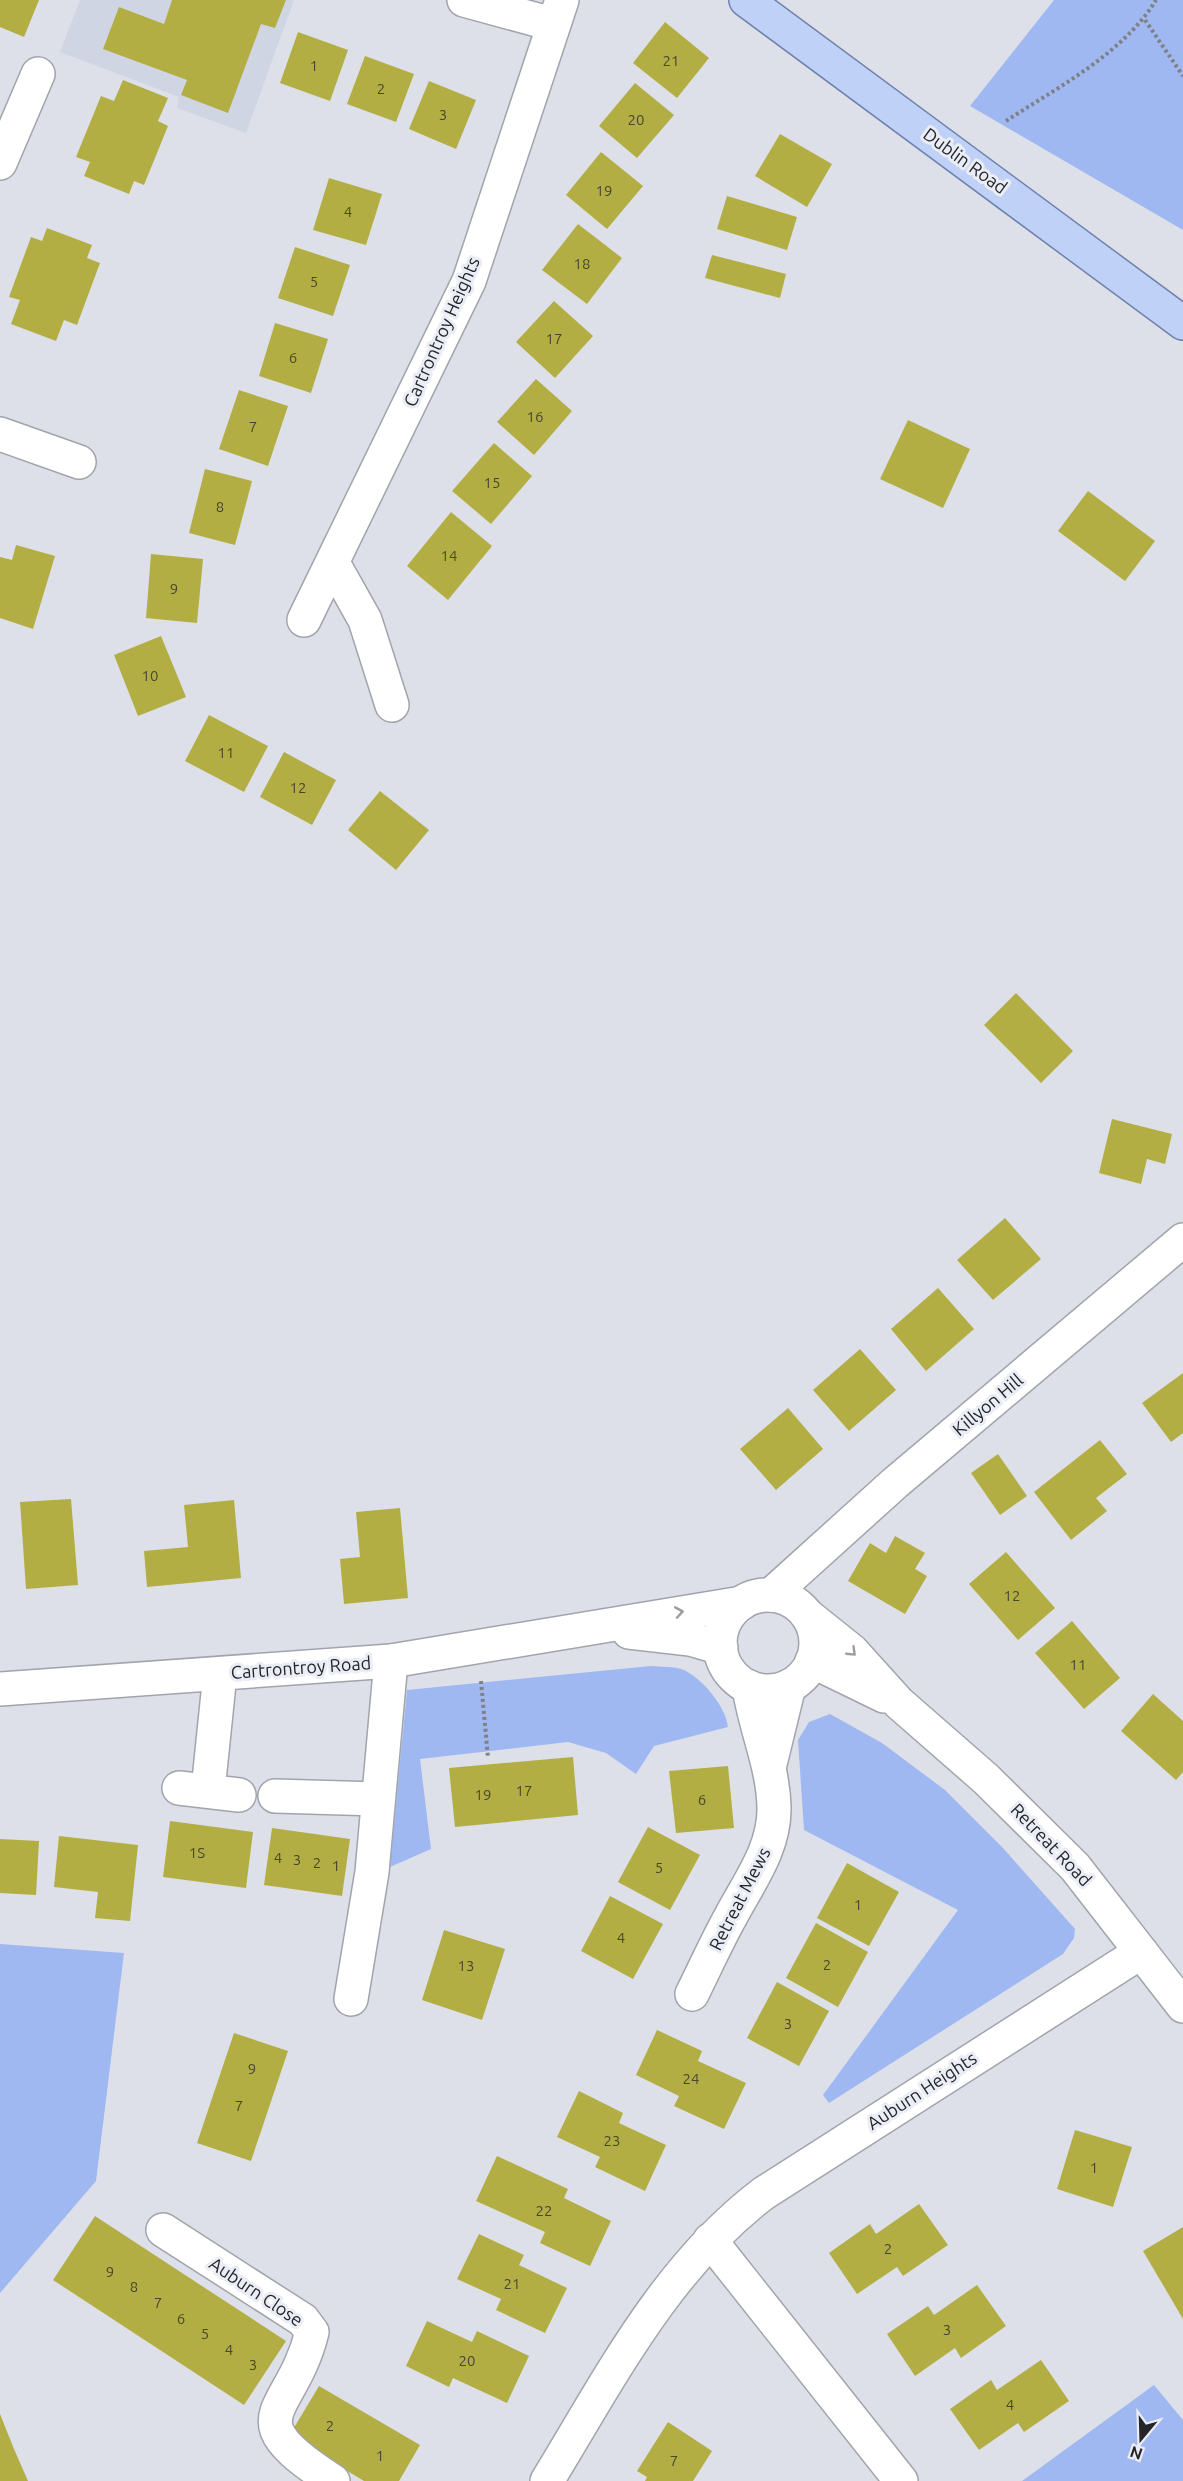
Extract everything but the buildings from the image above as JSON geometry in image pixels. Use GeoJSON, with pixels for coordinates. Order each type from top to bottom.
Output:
{"type":"FeatureCollection","features":[{"type":"Feature","properties":{"kind":"main road","name":"Dublin Road"},"geometry":{"type":"LineString","coordinates":[[746,0],[1183,323]]}},
{"type":"Feature","properties":{"kind":"street","name":"Cartrontroy Heights"},"geometry":{"type":"LineString","coordinates":[[304,620],[469,281],[556,12],[464,0]]}},
{"type":"Feature","properties":{"kind":"street"},"geometry":{"type":"LineString","coordinates":[[0,163],[38,74]]}},
{"type":"Feature","properties":{"kind":"street"},"geometry":{"type":"LineString","coordinates":[[0,434],[79,462]]}},
{"type":"Feature","properties":{"kind":"street"},"geometry":{"type":"LineString","coordinates":[[333,563],[365,620],[392,705]]}},
{"type":"Feature","properties":{"kind":"street","name":"Killyon Hill"},"geometry":{"type":"LineString","coordinates":[[783,1598],[895,1483],[1183,1240]]}},
{"type":"Feature","properties":{"kind":"street"},"geometry":{"type":"LineString","coordinates":[[783,1598],[816,1640],[812,1660],[801,1678],[789,1686],[776,1690],[749,1687],[731,1673],[723,1659],[721,1648],[723,1626],[730,1613],[783,1598]]}},
{"type":"Feature","properties":{"kind":"street","name":"Cartrontroy Road"},"geometry":{"type":"LineString","coordinates":[[0,1689],[391,1661],[783,1598]]}},
{"type":"Feature","properties":{"kind":"street","name":"Retreat Road"},"geometry":{"type":"LineString","coordinates":[[783,1598],[852,1651],[899,1703],[986,1779],[1036,1827],[1075,1867],[1183,2006]]}},
{"type":"Feature","properties":{"kind":"street","name":"Cartrontroy Road"},"geometry":{"type":"LineString","coordinates":[[601,1628],[690,1639],[721,1648]]}},
{"type":"Feature","properties":{"kind":"street","name":"Retreat Road"},"geometry":{"type":"LineString","coordinates":[[812,1660],[899,1703]]}},
{"type":"Feature","properties":{"kind":"street"},"geometry":{"type":"LineString","coordinates":[[351,1999],[372,1872],[391,1661]]}},
{"type":"Feature","properties":{"kind":"street"},"geometry":{"type":"LineString","coordinates":[[208,1791],[220,1674]]}},
{"type":"Feature","properties":{"kind":"street","name":"Retreat Mews"},"geometry":{"type":"LineString","coordinates":[[770,1764],[789,1686]]}},
{"type":"Feature","properties":{"kind":"street","name":"Retreat Mews"},"geometry":{"type":"LineString","coordinates":[[692,1994],[768,1845],[774,1808],[770,1764],[756,1728],[749,1687]]}},
{"type":"Feature","properties":{"kind":"street"},"geometry":{"type":"LineString","coordinates":[[275,1796],[378,1799]]}},
{"type":"Feature","properties":{"kind":"street","name":"Auburn Heights"},"geometry":{"type":"LineString","coordinates":[[547,2481],[638,2332],[679,2275],[736,2214],[764,2193],[1141,1952]]}},
{"type":"Feature","properties":{"kind":"street","name":"Auburn Close"},"geometry":{"type":"LineString","coordinates":[[163,2230],[303,2320],[312,2332],[307,2354],[276,2411],[274,2425],[280,2440],[291,2451],[333,2481]]}},
{"type":"Feature","properties":{"kind":"street"},"geometry":{"type":"LineString","coordinates":[[710,2240],[901,2481]]}},
{"type":"Feature","properties":{"kind":"path"},"geometry":{"type":"LineString","coordinates":[[1006,121],[1089,67],[1144,19],[1156,0]]}},
{"type":"Feature","properties":{"kind":"path"},"geometry":{"type":"LineString","coordinates":[[1144,19],[1183,76]]}},
{"type":"Feature","properties":{"kind":"path"},"geometry":{"type":"LineString","coordinates":[[480,1647],[488,1758]]}},
{"type":"Feature","properties":{"kind":"shaded area"},"geometry":{"type":"Polygon","coordinates":[[[80,0],[294,0],[246,133],[177,108],[179,97],[60,52],[80,0]]]}},
{"type":"Feature","properties":{"kind":"shaded area"},"geometry":{"type":"Polygon","coordinates":[[[1054,0],[1183,0],[1183,230],[970,106],[1054,0]]]}},
{"type":"Feature","properties":{"kind":"shaded area"},"geometry":{"type":"Polygon","coordinates":[[[651,1666],[684,1670],[699,1680],[723,1711],[728,1727],[654,1746],[636,1774],[606,1753],[568,1742],[420,1759],[431,1849],[390,1867],[407,1690],[651,1666]]]}},
{"type":"Feature","properties":{"kind":"shaded area"},"geometry":{"type":"Polygon","coordinates":[[[830,1714],[882,1743],[945,1790],[1003,1848],[1075,1929],[1074,1938],[1063,1954],[829,2103],[823,2095],[958,1910],[804,1830],[798,1740],[809,1722],[830,1714]]]}},
{"type":"Feature","properties":{"kind":"shaded area"},"geometry":{"type":"Polygon","coordinates":[[[0,1944],[124,1953],[96,2181],[0,2293],[0,1944]]]}},
{"type":"Feature","properties":{"kind":"shaded area"},"geometry":{"type":"Polygon","coordinates":[[[1154,2385],[1183,2420],[1183,2481],[1022,2481],[1154,2385]]]}}]}
